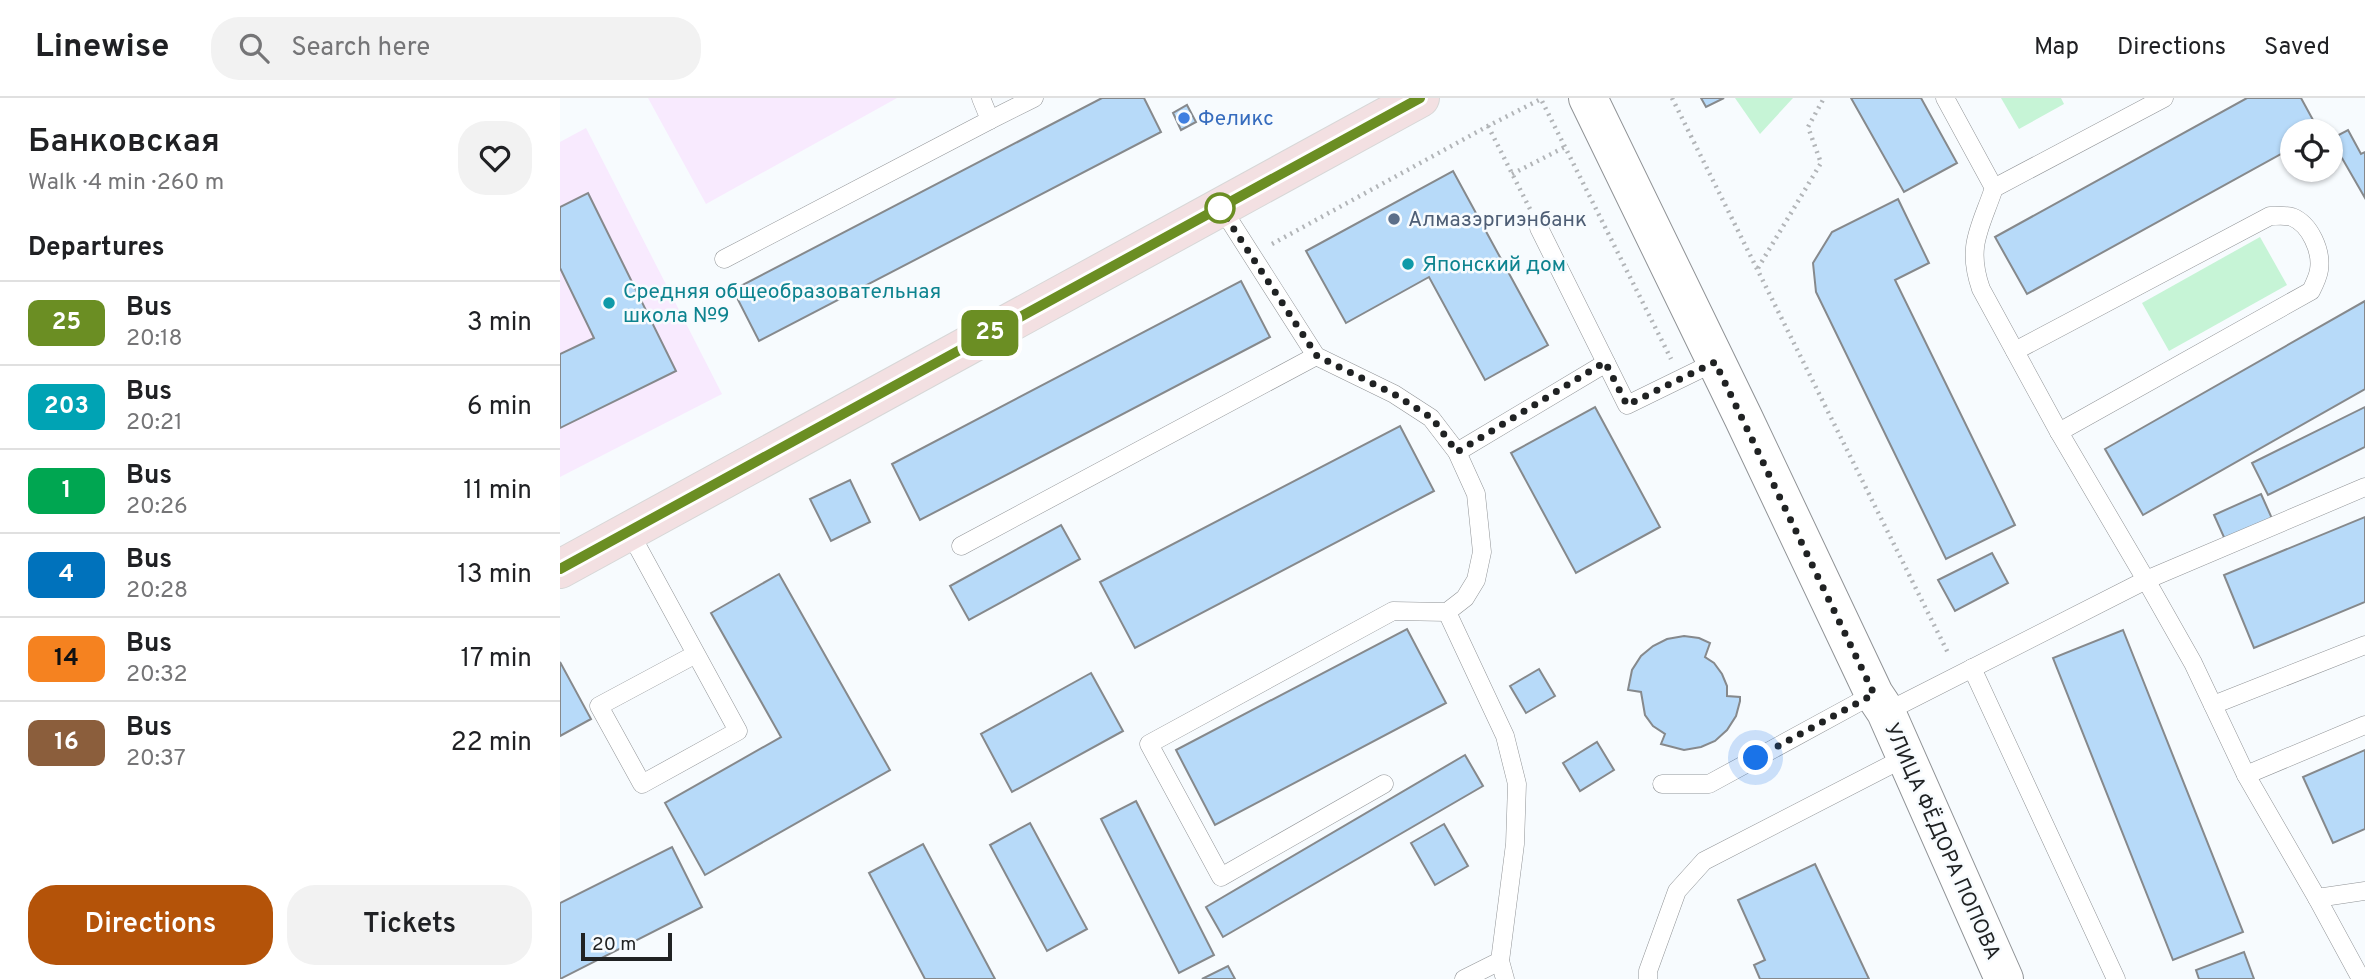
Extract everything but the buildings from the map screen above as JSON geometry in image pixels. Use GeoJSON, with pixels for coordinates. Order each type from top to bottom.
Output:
{"type":"FeatureCollection","features":[{"type":"Feature","properties":{"kind":"main road"},"geometry":{"type":"LineString","coordinates":[[560,569],[1420,98]]}},
{"type":"Feature","properties":{"kind":"street","name":"УЛИЦА ФЁДОРА ПОПОВА"},"geometry":{"type":"LineString","coordinates":[[1588,98],[1906,757],[2004,979]]}},
{"type":"Feature","properties":{"kind":"lane"},"geometry":{"type":"LineString","coordinates":[[981,98],[990,120]]}},
{"type":"Feature","properties":{"kind":"lane"},"geometry":{"type":"LineString","coordinates":[[724,259],[1034,98]]}},
{"type":"Feature","properties":{"kind":"lane"},"geometry":{"type":"LineString","coordinates":[[1945,98],[1994,188]]}},
{"type":"Feature","properties":{"kind":"lane"},"geometry":{"type":"LineString","coordinates":[[2164,98],[1994,188],[1973,248],[1974,269],[1981,289],[2059,432],[2193,663],[2246,775],[2361,979]]}},
{"type":"Feature","properties":{"kind":"lane"},"geometry":{"type":"LineString","coordinates":[[1221,207],[1317,356],[1394,394],[1432,418],[1457,452],[1476,494],[1482,552],[1476,580],[1465,598],[1447,612],[1393,611],[1150,744],[1221,877],[1384,785]]}},
{"type":"Feature","properties":{"kind":"lane"},"geometry":{"type":"LineString","coordinates":[[2015,351],[2270,216],[2291,217],[2305,225],[2318,253],[2319,270],[2311,291],[2059,432]]}},
{"type":"Feature","properties":{"kind":"lane"},"geometry":{"type":"LineString","coordinates":[[1539,228],[1627,405],[1715,362]]}},
{"type":"Feature","properties":{"kind":"lane"},"geometry":{"type":"LineString","coordinates":[[961,546],[1317,356]]}},
{"type":"Feature","properties":{"kind":"lane"},"geometry":{"type":"LineString","coordinates":[[1457,452],[1605,362]]}},
{"type":"Feature","properties":{"kind":"lane"},"geometry":{"type":"LineString","coordinates":[[1662,784],[1709,784],[1880,703],[1965,672],[2146,580],[2365,487]]}},
{"type":"Feature","properties":{"kind":"lane"},"geometry":{"type":"LineString","coordinates":[[629,531],[696,654],[738,732],[642,784],[600,706],[696,654]]}},
{"type":"Feature","properties":{"kind":"lane"},"geometry":{"type":"LineString","coordinates":[[1447,612],[1505,736],[1517,784],[1515,844],[1500,961],[1505,979]]}},
{"type":"Feature","properties":{"kind":"lane"},"geometry":{"type":"LineString","coordinates":[[2213,705],[2365,645]]}},
{"type":"Feature","properties":{"kind":"lane"},"geometry":{"type":"LineString","coordinates":[[1965,672],[2116,979]]}},
{"type":"Feature","properties":{"kind":"lane"},"geometry":{"type":"LineString","coordinates":[[2246,775],[2365,725]]}},
{"type":"Feature","properties":{"kind":"lane"},"geometry":{"type":"LineString","coordinates":[[1648,979],[1648,971],[1677,891],[1704,861],[1906,757]]}},
{"type":"Feature","properties":{"kind":"lane"},"geometry":{"type":"LineString","coordinates":[[2317,898],[2365,891]]}},
{"type":"Feature","properties":{"kind":"lane"},"geometry":{"type":"LineString","coordinates":[[1464,979],[1500,961]]}},
{"type":"Feature","properties":{"kind":"path"},"geometry":{"type":"LineString","coordinates":[[1672,98],[1965,672]]}},
{"type":"Feature","properties":{"kind":"path"},"geometry":{"type":"LineString","coordinates":[[1758,269],[1821,163],[1808,127],[1824,98]]}},
{"type":"Feature","properties":{"kind":"path"},"geometry":{"type":"LineString","coordinates":[[1252,255],[1488,125],[1541,99],[1681,379]]}},
{"type":"Feature","properties":{"kind":"path"},"geometry":{"type":"LineString","coordinates":[[1488,125],[1539,228]]}},
{"type":"Feature","properties":{"kind":"path"},"geometry":{"type":"LineString","coordinates":[[1512,174],[1565,147]]}},
{"type":"Feature","properties":{"kind":"shaded area"},"geometry":{"type":"Polygon","coordinates":[[[648,98],[897,98],[706,204],[648,98]]]}},
{"type":"Feature","properties":{"kind":"shaded area"},"geometry":{"type":"Polygon","coordinates":[[[586,128],[722,394],[560,477],[560,142],[586,128]]]}},
{"type":"Feature","properties":{"kind":"green space"},"geometry":{"type":"Polygon","coordinates":[[[1735,98],[1793,98],[1760,134],[1735,98]]]}},
{"type":"Feature","properties":{"kind":"green space"},"geometry":{"type":"Polygon","coordinates":[[[2001,98],[2061,98],[2064,104],[2019,129],[2001,98]]]}},
{"type":"Feature","properties":{"kind":"green space"},"geometry":{"type":"Polygon","coordinates":[[[2260,237],[2287,285],[2169,351],[2142,303],[2260,237]]]}},
{"type":"Feature","properties":{"kind":"bus line","name":"25"},"geometry":{"type":"LineString","coordinates":[[560,569],[1420,98]]}},
{"type":"Feature","properties":{"kind":"place","name":"Феликс"},"geometry":{"type":"Point","coordinates":[1184,118]}},
{"type":"Feature","properties":{"kind":"place","name":"Алмазэргиэнбанк"},"geometry":{"type":"Point","coordinates":[1394,219]}},
{"type":"Feature","properties":{"kind":"place","name":"Японский дом"},"geometry":{"type":"Point","coordinates":[1408,264]}},
{"type":"Feature","properties":{"kind":"place","name":"Средняя общеобразовательная школа №9"},"geometry":{"type":"Point","coordinates":[609,303]}},
{"type":"Feature","properties":{"kind":"route"},"geometry":{"type":"LineString","coordinates":[[1220,208],[1317,356],[1394,394],[1432,418],[1457,452],[1605,362],[1627,405],[1715,362],[1874,694],[1756,758]]}}]}
